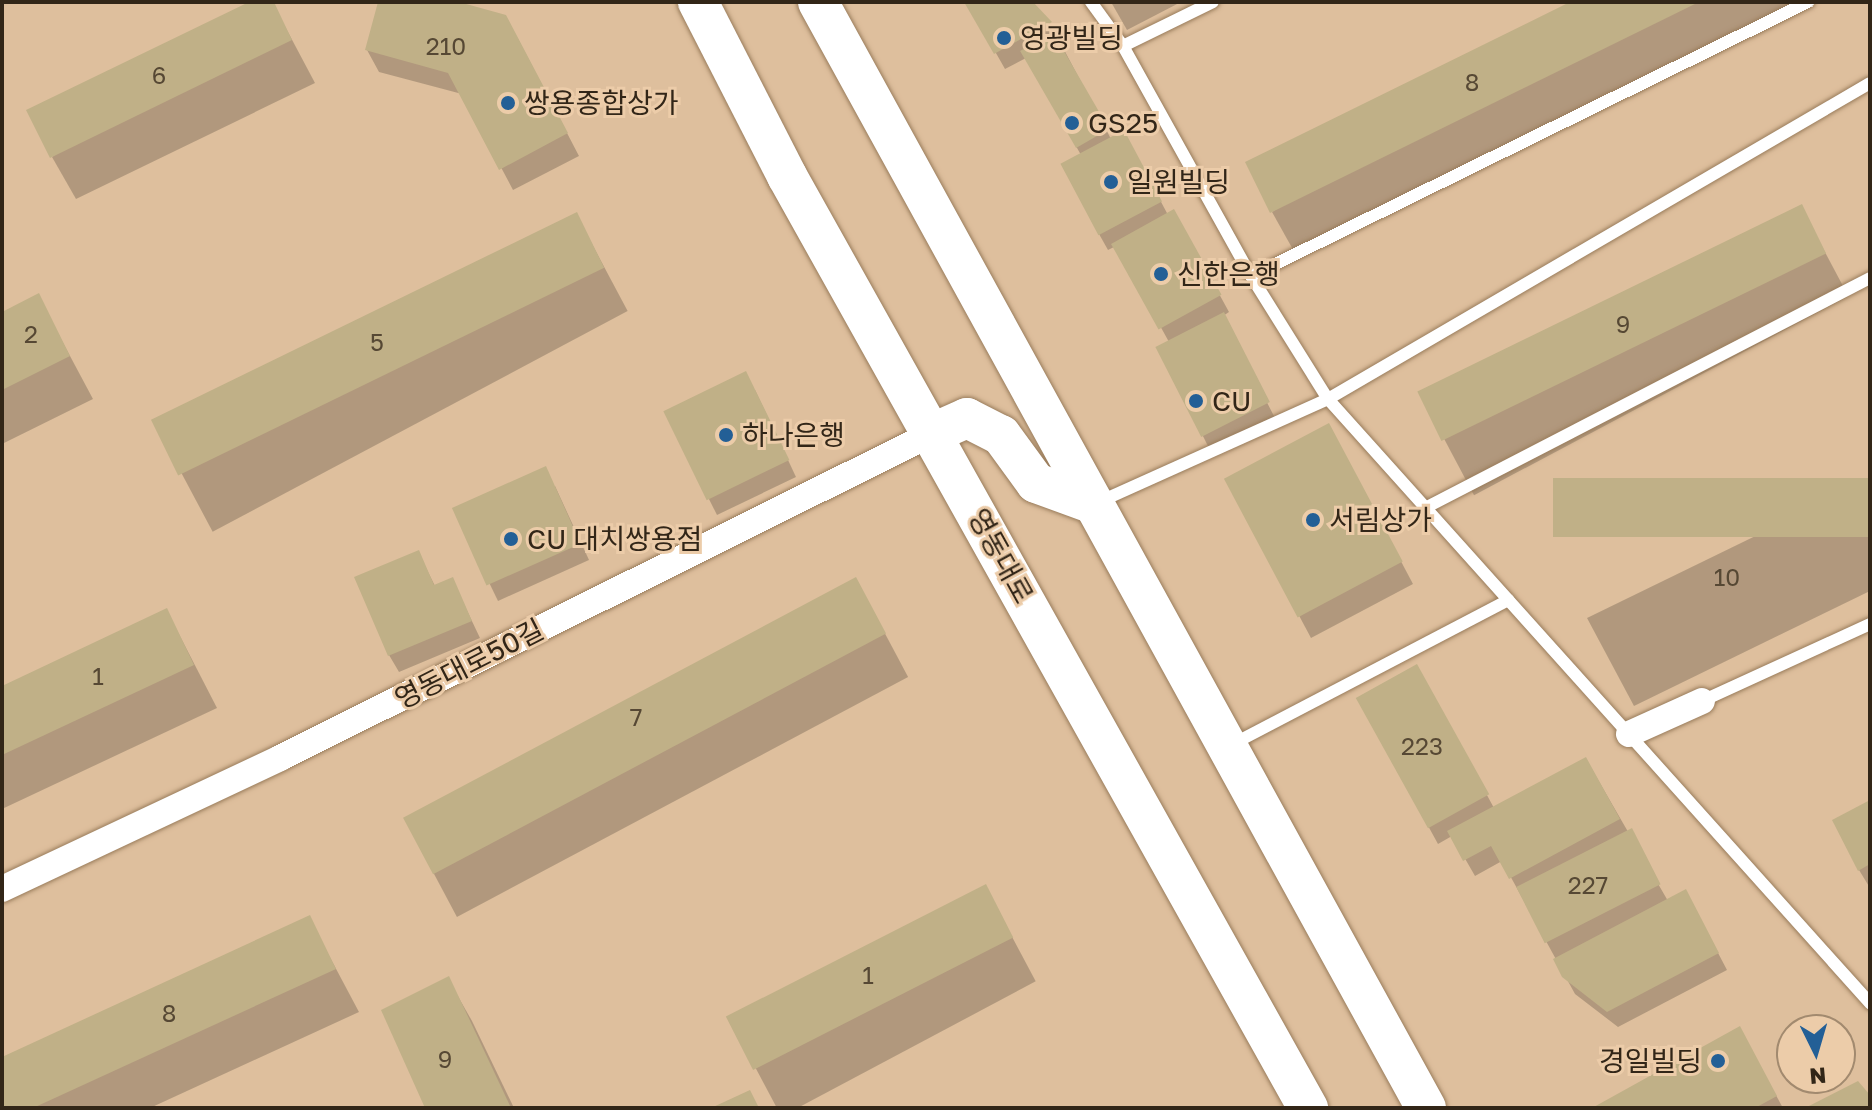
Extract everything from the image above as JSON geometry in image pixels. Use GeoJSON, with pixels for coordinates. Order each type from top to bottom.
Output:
{"type":"FeatureCollection","features":[{"type":"Feature","properties":{"kind":"main road","name":"영동대로"},"geometry":{"type":"LineString","coordinates":[[698,2],[787,176],[1308,1108]]}},
{"type":"Feature","properties":{"kind":"main road"},"geometry":{"type":"LineString","coordinates":[[818,2],[1426,1108]]}},
{"type":"Feature","properties":{"kind":"main road"},"geometry":{"type":"LineString","coordinates":[[933,433],[967,418],[1001,435],[1036,483],[1094,504]]}},
{"type":"Feature","properties":{"kind":"street","name":"영동대로50길"},"geometry":{"type":"LineString","coordinates":[[2,889],[280,758],[933,433]]}},
{"type":"Feature","properties":{"kind":"street"},"geometry":{"type":"LineString","coordinates":[[1629,734],[1702,701]]}},
{"type":"Feature","properties":{"kind":"lane"},"geometry":{"type":"LineString","coordinates":[[1091,2],[1123,46],[1251,276],[1328,399],[1870,1003]]}},
{"type":"Feature","properties":{"kind":"lane"},"geometry":{"type":"LineString","coordinates":[[1123,46],[1213,2]]}},
{"type":"Feature","properties":{"kind":"lane"},"geometry":{"type":"LineString","coordinates":[[1251,276],[1808,2]]}},
{"type":"Feature","properties":{"kind":"lane"},"geometry":{"type":"LineString","coordinates":[[1094,504],[1328,399],[1870,83]]}},
{"type":"Feature","properties":{"kind":"lane"},"geometry":{"type":"LineString","coordinates":[[1425,508],[1870,278]]}},
{"type":"Feature","properties":{"kind":"lane"},"geometry":{"type":"LineString","coordinates":[[1227,748],[1508,600]]}},
{"type":"Feature","properties":{"kind":"lane"},"geometry":{"type":"LineString","coordinates":[[1702,701],[1870,624]]}},
{"type":"Feature","properties":{"kind":"building"},"geometry":{"type":"Polygon","coordinates":[[[249,2],[274,2],[292,40],[50,158],[26,110],[249,2]]]}},
{"type":"Feature","properties":{"kind":"building","name":"쌍용종합상가"},"geometry":{"type":"Polygon","coordinates":[[[378,2],[459,2],[506,15],[568,133],[499,170],[448,73],[365,50],[378,2]]]}},
{"type":"Feature","properties":{"kind":"building","name":"영광빌딩"},"geometry":{"type":"Polygon","coordinates":[[[964,2],[1033,2],[1052,22],[994,54],[964,2]]]}},
{"type":"Feature","properties":{"kind":"building"},"geometry":{"type":"Polygon","coordinates":[[[1570,2],[1699,2],[1270,213],[1245,162],[1570,2]]]}},
{"type":"Feature","properties":{"kind":"building"},"geometry":{"type":"Polygon","coordinates":[[[1053,32],[1109,129],[1076,148],[1020,51],[1053,32]]]}},
{"type":"Feature","properties":{"kind":"building","name":"일원빌딩"},"geometry":{"type":"Polygon","coordinates":[[[1124,130],[1162,202],[1098,235],[1060,164],[1124,130]]]}},
{"type":"Feature","properties":{"kind":"building"},"geometry":{"type":"Polygon","coordinates":[[[1802,204],[1826,253],[1441,441],[1417,392],[1802,204]]]}},
{"type":"Feature","properties":{"kind":"building"},"geometry":{"type":"Polygon","coordinates":[[[1174,209],[1222,295],[1159,330],[1111,244],[1174,209]]]}},
{"type":"Feature","properties":{"kind":"building"},"geometry":{"type":"Polygon","coordinates":[[[577,212],[604,268],[178,476],[151,420],[577,212]]]}},
{"type":"Feature","properties":{"kind":"building"},"geometry":{"type":"Polygon","coordinates":[[[39,293],[70,356],[2,390],[2,312],[39,293]]]}},
{"type":"Feature","properties":{"kind":"building"},"geometry":{"type":"Polygon","coordinates":[[[1224,312],[1270,402],[1201,437],[1155,347],[1224,312]]]}},
{"type":"Feature","properties":{"kind":"building","name":"하나은행"},"geometry":{"type":"Polygon","coordinates":[[[746,371],[789,460],[707,500],[663,411],[746,371]]]}},
{"type":"Feature","properties":{"kind":"building","name":"서림상가"},"geometry":{"type":"Polygon","coordinates":[[[1329,423],[1403,562],[1298,617],[1224,479],[1329,423]]]}},
{"type":"Feature","properties":{"kind":"building"},"geometry":{"type":"Polygon","coordinates":[[[546,466],[581,544],[486,586],[452,508],[546,466]]]}},
{"type":"Feature","properties":{"kind":"building"},"geometry":{"type":"Polygon","coordinates":[[[1553,478],[1870,478],[1870,537],[1553,537],[1553,478]]]}},
{"type":"Feature","properties":{"kind":"building"},"geometry":{"type":"Polygon","coordinates":[[[419,550],[434,585],[453,577],[472,621],[388,656],[354,577],[419,550]]]}},
{"type":"Feature","properties":{"kind":"building"},"geometry":{"type":"Polygon","coordinates":[[[856,577],[886,634],[433,874],[403,818],[856,577]]]}},
{"type":"Feature","properties":{"kind":"building"},"geometry":{"type":"Polygon","coordinates":[[[167,608],[194,665],[2,755],[2,686],[167,608]]]}},
{"type":"Feature","properties":{"kind":"building"},"geometry":{"type":"Polygon","coordinates":[[[1417,664],[1489,794],[1428,828],[1356,698],[1417,664]]]}},
{"type":"Feature","properties":{"kind":"building"},"geometry":{"type":"Polygon","coordinates":[[[1586,757],[1620,819],[1509,879],[1491,846],[1463,861],[1447,831],[1586,757]]]}},
{"type":"Feature","properties":{"kind":"building"},"geometry":{"type":"Polygon","coordinates":[[[1870,800],[1870,864],[1858,871],[1832,820],[1870,800]]]}},
{"type":"Feature","properties":{"kind":"building"},"geometry":{"type":"Polygon","coordinates":[[[1632,828],[1661,884],[1545,943],[1516,887],[1632,828]]]}},
{"type":"Feature","properties":{"kind":"building"},"geometry":{"type":"Polygon","coordinates":[[[986,884],[1013,937],[753,1070],[726,1017],[986,884]]]}},
{"type":"Feature","properties":{"kind":"building"},"geometry":{"type":"Polygon","coordinates":[[[1686,889],[1719,953],[1607,1012],[1562,977],[1553,959],[1686,889]]]}},
{"type":"Feature","properties":{"kind":"building"},"geometry":{"type":"Polygon","coordinates":[[[310,915],[336,969],[33,1108],[2,1108],[2,1057],[310,915]]]}},
{"type":"Feature","properties":{"kind":"building"},"geometry":{"type":"Polygon","coordinates":[[[449,976],[511,1108],[425,1108],[381,1010],[449,976]]]}},
{"type":"Feature","properties":{"kind":"building","name":"경일빌딩"},"geometry":{"type":"Polygon","coordinates":[[[1740,1026],[1777,1096],[1755,1108],[1592,1108],[1740,1026]]]}},
{"type":"Feature","properties":{"kind":"building"},"geometry":{"type":"Polygon","coordinates":[[[1856,1082],[1870,1095],[1870,1108],[1805,1108],[1832,1094],[1856,1094],[1856,1082]]]}},
{"type":"Feature","properties":{"kind":"building"},"geometry":{"type":"Polygon","coordinates":[[[750,1090],[759,1108],[711,1108],[750,1090]]]}},
{"type":"Feature","properties":{"kind":"place","name":"영광빌딩"},"geometry":{"type":"Point","coordinates":[1004,38]}},
{"type":"Feature","properties":{"kind":"place","name":"쌍용종합상가"},"geometry":{"type":"Point","coordinates":[508,103]}},
{"type":"Feature","properties":{"kind":"place","name":"GS25"},"geometry":{"type":"Point","coordinates":[1072,123]}},
{"type":"Feature","properties":{"kind":"place","name":"일원빌딩"},"geometry":{"type":"Point","coordinates":[1111,182]}},
{"type":"Feature","properties":{"kind":"place","name":"신한은행"},"geometry":{"type":"Point","coordinates":[1161,274]}},
{"type":"Feature","properties":{"kind":"place","name":"CU"},"geometry":{"type":"Point","coordinates":[1196,401]}},
{"type":"Feature","properties":{"kind":"place","name":"하나은행"},"geometry":{"type":"Point","coordinates":[726,435]}},
{"type":"Feature","properties":{"kind":"place","name":"서림상가"},"geometry":{"type":"Point","coordinates":[1313,520]}},
{"type":"Feature","properties":{"kind":"place","name":"CU 대치쌍용점"},"geometry":{"type":"Point","coordinates":[511,539]}},
{"type":"Feature","properties":{"kind":"place","name":"경일빌딩"},"geometry":{"type":"Point","coordinates":[1718,1061]}}]}
